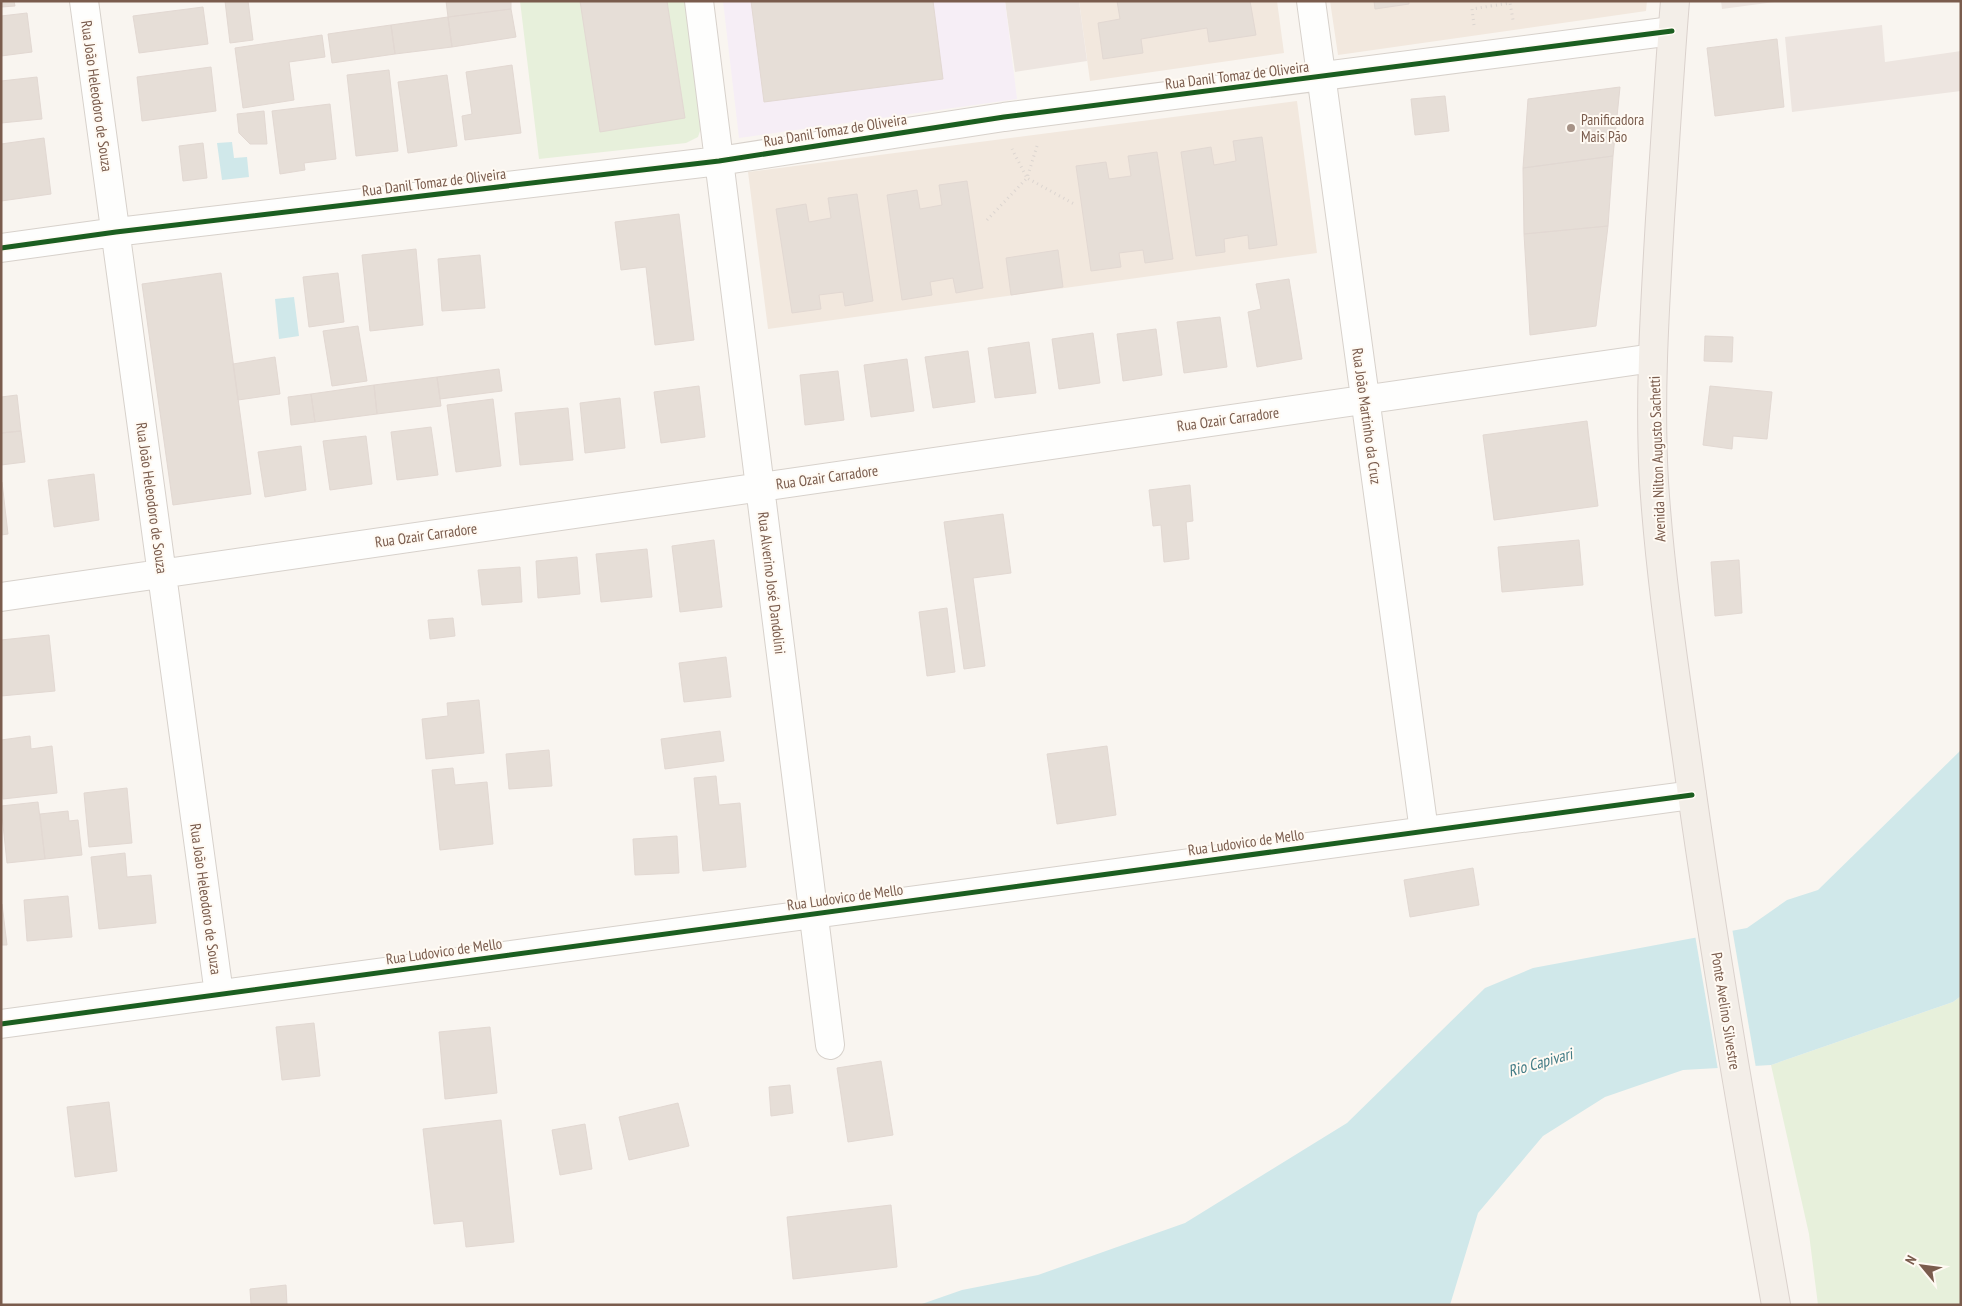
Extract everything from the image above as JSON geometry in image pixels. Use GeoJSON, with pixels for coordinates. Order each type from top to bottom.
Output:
{"type":"FeatureCollection","features":[{"type":"Feature","properties":{"kind":"main road","name":"Avenida Nilton Augusto Sachetti"},"geometry":{"type":"LineString","coordinates":[[1675,1],[1653,358],[1652,436],[1669,629],[1710,913]]}},
{"type":"Feature","properties":{"kind":"main road","name":"Ponte Avelino Silvestre"},"geometry":{"type":"LineString","coordinates":[[1710,913],[1776,1305]]}},
{"type":"Feature","properties":{"kind":"street","name":"Rua João Heleodoro de Souza"},"geometry":{"type":"LineString","coordinates":[[84,1],[219,994]]}},
{"type":"Feature","properties":{"kind":"street","name":"Rua Alverino José Dandolini"},"geometry":{"type":"LineString","coordinates":[[698,1],[830,1045]]}},
{"type":"Feature","properties":{"kind":"street","name":"Rua João Martinho da Cruz"},"geometry":{"type":"LineString","coordinates":[[1311,1],[1424,831]]}},
{"type":"Feature","properties":{"kind":"street","name":"Rua Danil Tomaz de Oliveira"},"geometry":{"type":"LineString","coordinates":[[1,248],[116,232],[719,161],[1004,117],[1672,31]]}},
{"type":"Feature","properties":{"kind":"street","name":"Rua Ozair Carradore"},"geometry":{"type":"LineString","coordinates":[[1,597],[1653,358]]}},
{"type":"Feature","properties":{"kind":"street","name":"Rua Ludovico de Mello"},"geometry":{"type":"LineString","coordinates":[[1,1024],[1692,795]]}},
{"type":"Feature","properties":{"kind":"path"},"geometry":{"type":"LineString","coordinates":[[987,220],[1027,178],[1040,134],[1037,113]]}},
{"type":"Feature","properties":{"kind":"path"},"geometry":{"type":"LineString","coordinates":[[1004,117],[1006,138],[1027,178],[1076,204]]}},
{"type":"Feature","properties":{"kind":"shaded area"},"geometry":{"type":"Polygon","coordinates":[[[723,1],[1005,1],[1017,99],[739,138],[723,1]]]}},
{"type":"Feature","properties":{"kind":"shaded area"},"geometry":{"type":"Polygon","coordinates":[[[1005,1],[1079,1],[1087,61],[1015,72],[1005,1]]]}},
{"type":"Feature","properties":{"kind":"shaded area"},"geometry":{"type":"Polygon","coordinates":[[[1079,1],[1277,1],[1284,53],[1090,81],[1079,1]]]}},
{"type":"Feature","properties":{"kind":"shaded area"},"geometry":{"type":"Polygon","coordinates":[[[1330,1],[1647,1],[1646,11],[1338,55],[1330,1]]]}},
{"type":"Feature","properties":{"kind":"shaded area"},"geometry":{"type":"Polygon","coordinates":[[[1721,1],[1781,1],[1722,9],[1721,1]]]}},
{"type":"Feature","properties":{"kind":"shaded area"},"geometry":{"type":"Polygon","coordinates":[[[1882,25],[1885,62],[1961,51],[1961,91],[1792,112],[1785,37],[1882,25]]]}},
{"type":"Feature","properties":{"kind":"shaded area"},"geometry":{"type":"Polygon","coordinates":[[[1297,101],[1317,253],[768,329],[748,172],[1297,101]]]}},
{"type":"Feature","properties":{"kind":"green space"},"geometry":{"type":"Polygon","coordinates":[[[520,1],[686,1],[702,125],[698,137],[686,143],[539,159],[520,1]]]}},
{"type":"Feature","properties":{"kind":"green space"},"geometry":{"type":"Polygon","coordinates":[[[1961,996],[1961,1305],[1818,1305],[1809,1234],[1771,1065],[1953,1002],[1961,996]]]}},
{"type":"Feature","properties":{"kind":"water"},"geometry":{"type":"Polygon","coordinates":[[[232,142],[234,158],[247,157],[249,177],[222,180],[217,143],[232,142]]]}},
{"type":"Feature","properties":{"kind":"water"},"geometry":{"type":"Polygon","coordinates":[[[294,297],[299,336],[279,339],[275,299],[294,297]]]}},
{"type":"Feature","properties":{"kind":"water","name":"Rio Capivari"},"geometry":{"type":"Polygon","coordinates":[[[1961,750],[1961,996],[1953,1002],[1771,1065],[1683,1070],[1605,1097],[1543,1136],[1478,1213],[1450,1305],[919,1305],[962,1290],[1038,1275],[1185,1223],[1347,1123],[1485,988],[1533,968],[1747,928],[1787,900],[1818,890],[1961,750]]]}},
{"type":"Feature","properties":{"kind":"pier"},"geometry":{"type":"Polygon","coordinates":[[[1732,928],[1756,1068],[1718,1070],[1695,935],[1732,928]]]}},
{"type":"Feature","properties":{"kind":"building"},"geometry":{"type":"Polygon","coordinates":[[[1,1],[14,1],[15,6],[1,7],[1,1]]]}},
{"type":"Feature","properties":{"kind":"building"},"geometry":{"type":"Polygon","coordinates":[[[225,1],[248,1],[253,40],[230,43],[225,1]]]}},
{"type":"Feature","properties":{"kind":"building"},"geometry":{"type":"Polygon","coordinates":[[[446,1],[511,1],[511,9],[448,17],[446,1]]]}},
{"type":"Feature","properties":{"kind":"building"},"geometry":{"type":"Polygon","coordinates":[[[580,1],[667,1],[685,118],[600,132],[580,1]]]}},
{"type":"Feature","properties":{"kind":"building"},"geometry":{"type":"Polygon","coordinates":[[[751,1],[933,1],[943,79],[764,102],[751,1]]]}},
{"type":"Feature","properties":{"kind":"building"},"geometry":{"type":"Polygon","coordinates":[[[1117,1],[1250,1],[1256,35],[1209,42],[1207,28],[1141,39],[1143,53],[1103,59],[1098,23],[1120,19],[1117,1]]]}},
{"type":"Feature","properties":{"kind":"building"},"geometry":{"type":"Polygon","coordinates":[[[1374,1],[1409,1],[1409,4],[1375,9],[1374,1]]]}},
{"type":"Feature","properties":{"kind":"building"},"geometry":{"type":"Polygon","coordinates":[[[203,7],[208,44],[139,53],[133,16],[203,7]]]}},
{"type":"Feature","properties":{"kind":"building"},"geometry":{"type":"Polygon","coordinates":[[[511,9],[516,37],[452,47],[448,17],[511,9]]]}},
{"type":"Feature","properties":{"kind":"building"},"geometry":{"type":"Polygon","coordinates":[[[27,13],[32,52],[1,56],[1,16],[27,13]]]}},
{"type":"Feature","properties":{"kind":"building"},"geometry":{"type":"Polygon","coordinates":[[[448,17],[452,47],[395,54],[391,25],[448,17]]]}},
{"type":"Feature","properties":{"kind":"building"},"geometry":{"type":"Polygon","coordinates":[[[391,25],[395,54],[332,63],[328,34],[391,25]]]}},
{"type":"Feature","properties":{"kind":"building"},"geometry":{"type":"Polygon","coordinates":[[[322,35],[325,57],[289,62],[294,100],[243,108],[235,48],[322,35]]]}},
{"type":"Feature","properties":{"kind":"building"},"geometry":{"type":"Polygon","coordinates":[[[1777,39],[1784,107],[1715,116],[1707,48],[1777,39]]]}},
{"type":"Feature","properties":{"kind":"building"},"geometry":{"type":"Polygon","coordinates":[[[512,65],[521,133],[465,140],[462,116],[472,114],[466,72],[512,65]]]}},
{"type":"Feature","properties":{"kind":"building"},"geometry":{"type":"Polygon","coordinates":[[[211,67],[216,111],[142,121],[137,77],[211,67]]]}},
{"type":"Feature","properties":{"kind":"building"},"geometry":{"type":"Polygon","coordinates":[[[389,70],[398,151],[356,156],[347,75],[389,70]]]}},
{"type":"Feature","properties":{"kind":"building"},"geometry":{"type":"Polygon","coordinates":[[[447,75],[457,146],[408,153],[398,82],[447,75]]]}},
{"type":"Feature","properties":{"kind":"building"},"geometry":{"type":"Polygon","coordinates":[[[37,77],[42,119],[1,123],[1,81],[37,77]]]}},
{"type":"Feature","properties":{"kind":"building","name":"Panificadora Mais Pão"},"geometry":{"type":"Polygon","coordinates":[[[1620,87],[1613,156],[1523,168],[1528,99],[1620,87]]]}},
{"type":"Feature","properties":{"kind":"building"},"geometry":{"type":"Polygon","coordinates":[[[1445,96],[1449,131],[1415,135],[1411,99],[1445,96]]]}},
{"type":"Feature","properties":{"kind":"building"},"geometry":{"type":"Polygon","coordinates":[[[330,104],[336,159],[304,163],[305,170],[280,174],[272,111],[330,104]]]}},
{"type":"Feature","properties":{"kind":"building"},"geometry":{"type":"Polygon","coordinates":[[[264,111],[267,144],[250,144],[239,133],[237,114],[264,111]]]}},
{"type":"Feature","properties":{"kind":"building"},"geometry":{"type":"Polygon","coordinates":[[[1262,137],[1277,245],[1249,249],[1248,235],[1224,239],[1225,252],[1196,256],[1181,152],[1211,147],[1214,165],[1236,161],[1233,141],[1262,137]]]}},
{"type":"Feature","properties":{"kind":"building"},"geometry":{"type":"Polygon","coordinates":[[[44,138],[51,194],[1,201],[1,144],[44,138]]]}},
{"type":"Feature","properties":{"kind":"building"},"geometry":{"type":"Polygon","coordinates":[[[203,143],[207,178],[183,181],[179,146],[203,143]]]}},
{"type":"Feature","properties":{"kind":"building"},"geometry":{"type":"Polygon","coordinates":[[[1157,152],[1173,259],[1145,263],[1143,250],[1119,253],[1121,267],[1091,271],[1076,166],[1106,162],[1109,179],[1131,176],[1128,156],[1157,152]]]}},
{"type":"Feature","properties":{"kind":"building"},"geometry":{"type":"Polygon","coordinates":[[[1613,156],[1608,226],[1524,234],[1523,168],[1613,156]]]}},
{"type":"Feature","properties":{"kind":"building"},"geometry":{"type":"Polygon","coordinates":[[[967,181],[983,288],[956,293],[953,278],[930,282],[932,295],[902,300],[887,195],[917,190],[920,209],[942,205],[939,185],[967,181]]]}},
{"type":"Feature","properties":{"kind":"building"},"geometry":{"type":"Polygon","coordinates":[[[857,194],[873,301],[845,306],[843,292],[819,295],[821,309],[792,313],[776,209],[806,204],[809,222],[831,218],[828,198],[857,194]]]}},
{"type":"Feature","properties":{"kind":"building"},"geometry":{"type":"Polygon","coordinates":[[[679,214],[694,340],[655,345],[646,267],[621,270],[615,222],[679,214]]]}},
{"type":"Feature","properties":{"kind":"building"},"geometry":{"type":"Polygon","coordinates":[[[1608,226],[1596,326],[1530,335],[1524,234],[1608,226]]]}},
{"type":"Feature","properties":{"kind":"building"},"geometry":{"type":"Polygon","coordinates":[[[416,249],[423,325],[370,331],[362,255],[416,249]]]}},
{"type":"Feature","properties":{"kind":"building"},"geometry":{"type":"Polygon","coordinates":[[[1058,250],[1063,287],[1011,295],[1006,258],[1058,250]]]}},
{"type":"Feature","properties":{"kind":"building"},"geometry":{"type":"Polygon","coordinates":[[[480,255],[485,308],[442,311],[438,259],[480,255]]]}},
{"type":"Feature","properties":{"kind":"building"},"geometry":{"type":"Polygon","coordinates":[[[221,273],[251,494],[173,505],[142,284],[221,273]]]}},
{"type":"Feature","properties":{"kind":"building"},"geometry":{"type":"Polygon","coordinates":[[[338,273],[344,322],[309,327],[303,277],[338,273]]]}},
{"type":"Feature","properties":{"kind":"building"},"geometry":{"type":"Polygon","coordinates":[[[1289,279],[1302,359],[1257,367],[1248,312],[1261,309],[1256,284],[1289,279]]]}},
{"type":"Feature","properties":{"kind":"building"},"geometry":{"type":"Polygon","coordinates":[[[1220,317],[1227,367],[1184,373],[1177,322],[1220,317]]]}},
{"type":"Feature","properties":{"kind":"building"},"geometry":{"type":"Polygon","coordinates":[[[358,326],[367,381],[332,386],[323,331],[358,326]]]}},
{"type":"Feature","properties":{"kind":"building"},"geometry":{"type":"Polygon","coordinates":[[[1156,329],[1162,375],[1123,381],[1117,334],[1156,329]]]}},
{"type":"Feature","properties":{"kind":"building"},"geometry":{"type":"Polygon","coordinates":[[[1093,333],[1100,383],[1059,389],[1052,339],[1093,333]]]}},
{"type":"Feature","properties":{"kind":"building"},"geometry":{"type":"Polygon","coordinates":[[[1705,336],[1733,337],[1732,362],[1704,361],[1705,336]]]}},
{"type":"Feature","properties":{"kind":"building"},"geometry":{"type":"Polygon","coordinates":[[[1029,342],[1036,393],[995,398],[988,348],[1029,342]]]}},
{"type":"Feature","properties":{"kind":"building"},"geometry":{"type":"Polygon","coordinates":[[[968,351],[975,402],[933,408],[925,357],[968,351]]]}},
{"type":"Feature","properties":{"kind":"building"},"geometry":{"type":"Polygon","coordinates":[[[275,357],[280,394],[238,400],[233,364],[275,357]]]}},
{"type":"Feature","properties":{"kind":"building"},"geometry":{"type":"Polygon","coordinates":[[[907,359],[914,411],[871,417],[864,365],[907,359]]]}},
{"type":"Feature","properties":{"kind":"building"},"geometry":{"type":"Polygon","coordinates":[[[499,369],[502,391],[440,399],[437,377],[499,369]]]}},
{"type":"Feature","properties":{"kind":"building"},"geometry":{"type":"Polygon","coordinates":[[[838,371],[844,420],[805,425],[800,375],[838,371]]]}},
{"type":"Feature","properties":{"kind":"building"},"geometry":{"type":"Polygon","coordinates":[[[437,377],[441,406],[377,414],[374,385],[437,377]]]}},
{"type":"Feature","properties":{"kind":"building"},"geometry":{"type":"Polygon","coordinates":[[[374,385],[377,414],[315,422],[311,394],[374,385]]]}},
{"type":"Feature","properties":{"kind":"building"},"geometry":{"type":"Polygon","coordinates":[[[699,386],[705,437],[661,443],[654,392],[699,386]]]}},
{"type":"Feature","properties":{"kind":"building"},"geometry":{"type":"Polygon","coordinates":[[[1710,386],[1772,392],[1767,439],[1733,436],[1732,449],[1703,445],[1710,386]]]}},
{"type":"Feature","properties":{"kind":"building"},"geometry":{"type":"Polygon","coordinates":[[[311,394],[315,422],[291,425],[288,397],[311,394]]]}},
{"type":"Feature","properties":{"kind":"building"},"geometry":{"type":"Polygon","coordinates":[[[17,395],[21,431],[1,433],[1,397],[17,395]]]}},
{"type":"Feature","properties":{"kind":"building"},"geometry":{"type":"Polygon","coordinates":[[[620,398],[625,448],[585,453],[580,403],[620,398]]]}},
{"type":"Feature","properties":{"kind":"building"},"geometry":{"type":"Polygon","coordinates":[[[493,399],[501,466],[456,472],[447,405],[493,399]]]}},
{"type":"Feature","properties":{"kind":"building"},"geometry":{"type":"Polygon","coordinates":[[[568,408],[573,460],[520,465],[515,413],[568,408]]]}},
{"type":"Feature","properties":{"kind":"building"},"geometry":{"type":"Polygon","coordinates":[[[1587,421],[1598,506],[1494,520],[1483,435],[1587,421]]]}},
{"type":"Feature","properties":{"kind":"building"},"geometry":{"type":"Polygon","coordinates":[[[431,427],[438,475],[397,480],[391,432],[431,427]]]}},
{"type":"Feature","properties":{"kind":"building"},"geometry":{"type":"Polygon","coordinates":[[[21,431],[25,462],[1,465],[1,433],[21,431]]]}},
{"type":"Feature","properties":{"kind":"building"},"geometry":{"type":"Polygon","coordinates":[[[366,436],[372,484],[330,490],[323,441],[366,436]]]}},
{"type":"Feature","properties":{"kind":"building"},"geometry":{"type":"Polygon","coordinates":[[[301,446],[306,490],[265,497],[258,452],[301,446]]]}},
{"type":"Feature","properties":{"kind":"building"},"geometry":{"type":"Polygon","coordinates":[[[94,474],[99,520],[54,527],[48,480],[94,474]]]}},
{"type":"Feature","properties":{"kind":"building"},"geometry":{"type":"Polygon","coordinates":[[[1,482],[8,534],[1,535],[1,482]]]}},
{"type":"Feature","properties":{"kind":"building"},"geometry":{"type":"Polygon","coordinates":[[[1190,485],[1193,521],[1186,522],[1189,559],[1164,562],[1161,525],[1153,526],[1149,490],[1190,485]]]}},
{"type":"Feature","properties":{"kind":"building"},"geometry":{"type":"Polygon","coordinates":[[[1003,514],[1011,573],[973,578],[985,666],[964,669],[944,522],[1003,514]]]}},
{"type":"Feature","properties":{"kind":"building"},"geometry":{"type":"Polygon","coordinates":[[[714,540],[722,607],[680,612],[672,546],[714,540]]]}},
{"type":"Feature","properties":{"kind":"building"},"geometry":{"type":"Polygon","coordinates":[[[1579,540],[1583,585],[1502,592],[1498,547],[1579,540]]]}},
{"type":"Feature","properties":{"kind":"building"},"geometry":{"type":"Polygon","coordinates":[[[647,549],[652,597],[601,602],[596,554],[647,549]]]}},
{"type":"Feature","properties":{"kind":"building"},"geometry":{"type":"Polygon","coordinates":[[[577,557],[580,594],[538,598],[536,561],[577,557]]]}},
{"type":"Feature","properties":{"kind":"building"},"geometry":{"type":"Polygon","coordinates":[[[1739,560],[1742,613],[1715,616],[1711,562],[1739,560]]]}},
{"type":"Feature","properties":{"kind":"building"},"geometry":{"type":"Polygon","coordinates":[[[520,567],[522,602],[482,605],[478,570],[520,567]]]}},
{"type":"Feature","properties":{"kind":"building"},"geometry":{"type":"Polygon","coordinates":[[[947,608],[955,672],[927,676],[919,612],[947,608]]]}},
{"type":"Feature","properties":{"kind":"building"},"geometry":{"type":"Polygon","coordinates":[[[453,618],[455,636],[430,639],[428,620],[453,618]]]}},
{"type":"Feature","properties":{"kind":"building"},"geometry":{"type":"Polygon","coordinates":[[[49,635],[55,691],[1,696],[1,640],[49,635]]]}},
{"type":"Feature","properties":{"kind":"building"},"geometry":{"type":"Polygon","coordinates":[[[726,657],[731,697],[684,702],[679,663],[726,657]]]}},
{"type":"Feature","properties":{"kind":"building"},"geometry":{"type":"Polygon","coordinates":[[[479,700],[484,753],[426,759],[422,719],[448,716],[447,703],[479,700]]]}},
{"type":"Feature","properties":{"kind":"building"},"geometry":{"type":"Polygon","coordinates":[[[720,731],[724,761],[665,769],[661,739],[720,731]]]}},
{"type":"Feature","properties":{"kind":"building"},"geometry":{"type":"Polygon","coordinates":[[[30,736],[31,749],[52,746],[57,793],[3,799],[1,740],[30,736]]]}},
{"type":"Feature","properties":{"kind":"building"},"geometry":{"type":"Polygon","coordinates":[[[1107,746],[1116,815],[1057,824],[1047,754],[1107,746]]]}},
{"type":"Feature","properties":{"kind":"building"},"geometry":{"type":"Polygon","coordinates":[[[549,750],[552,786],[509,789],[506,754],[549,750]]]}},
{"type":"Feature","properties":{"kind":"building"},"geometry":{"type":"Polygon","coordinates":[[[453,768],[455,785],[487,782],[493,844],[440,850],[432,770],[453,768]]]}},
{"type":"Feature","properties":{"kind":"building"},"geometry":{"type":"Polygon","coordinates":[[[716,776],[719,805],[740,803],[746,867],[703,871],[694,778],[716,776]]]}},
{"type":"Feature","properties":{"kind":"building"},"geometry":{"type":"Polygon","coordinates":[[[127,788],[132,843],[89,847],[84,793],[127,788]]]}},
{"type":"Feature","properties":{"kind":"building"},"geometry":{"type":"Polygon","coordinates":[[[38,802],[45,859],[7,863],[1,806],[38,802]]]}},
{"type":"Feature","properties":{"kind":"building"},"geometry":{"type":"Polygon","coordinates":[[[68,811],[69,821],[78,820],[82,855],[45,859],[40,814],[68,811]]]}},
{"type":"Feature","properties":{"kind":"building"},"geometry":{"type":"Polygon","coordinates":[[[677,836],[679,873],[635,875],[633,839],[677,836]]]}},
{"type":"Feature","properties":{"kind":"building"},"geometry":{"type":"Polygon","coordinates":[[[125,853],[127,877],[151,875],[156,923],[99,929],[91,857],[125,853]]]}},
{"type":"Feature","properties":{"kind":"building"},"geometry":{"type":"Polygon","coordinates":[[[1473,868],[1479,905],[1410,917],[1404,880],[1473,868]]]}},
{"type":"Feature","properties":{"kind":"building"},"geometry":{"type":"Polygon","coordinates":[[[68,896],[72,937],[27,941],[24,900],[68,896]]]}},
{"type":"Feature","properties":{"kind":"building"},"geometry":{"type":"Polygon","coordinates":[[[2,904],[7,945],[1,945],[2,904]]]}},
{"type":"Feature","properties":{"kind":"building"},"geometry":{"type":"Polygon","coordinates":[[[314,1023],[320,1076],[282,1080],[276,1027],[314,1023]]]}},
{"type":"Feature","properties":{"kind":"building"},"geometry":{"type":"Polygon","coordinates":[[[490,1027],[497,1093],[445,1099],[439,1032],[490,1027]]]}},
{"type":"Feature","properties":{"kind":"building"},"geometry":{"type":"Polygon","coordinates":[[[881,1061],[893,1135],[848,1142],[837,1068],[881,1061]]]}},
{"type":"Feature","properties":{"kind":"building"},"geometry":{"type":"Polygon","coordinates":[[[790,1085],[793,1113],[771,1116],[769,1087],[790,1085]]]}},
{"type":"Feature","properties":{"kind":"building"},"geometry":{"type":"Polygon","coordinates":[[[109,1102],[117,1171],[75,1177],[67,1107],[109,1102]]]}},
{"type":"Feature","properties":{"kind":"building"},"geometry":{"type":"Polygon","coordinates":[[[678,1103],[689,1146],[629,1160],[619,1117],[678,1103]]]}},
{"type":"Feature","properties":{"kind":"building"},"geometry":{"type":"Polygon","coordinates":[[[501,1120],[514,1242],[466,1247],[463,1221],[434,1224],[423,1129],[501,1120]]]}},
{"type":"Feature","properties":{"kind":"building"},"geometry":{"type":"Polygon","coordinates":[[[585,1124],[592,1169],[560,1175],[552,1130],[585,1124]]]}},
{"type":"Feature","properties":{"kind":"building"},"geometry":{"type":"Polygon","coordinates":[[[891,1205],[897,1267],[793,1279],[787,1217],[891,1205]]]}},
{"type":"Feature","properties":{"kind":"building"},"geometry":{"type":"Polygon","coordinates":[[[286,1285],[287,1305],[251,1305],[250,1289],[286,1285]]]}},
{"type":"Feature","properties":{"kind":"cycle path"},"geometry":{"type":"LineString","coordinates":[[1,248],[116,232],[719,161],[1004,117],[1672,31]]}},
{"type":"Feature","properties":{"kind":"cycle path"},"geometry":{"type":"LineString","coordinates":[[1,1024],[1692,795]]}},
{"type":"Feature","properties":{"kind":"place","name":"Panificadora Mais Pão"},"geometry":{"type":"Point","coordinates":[1571,128]}}]}
